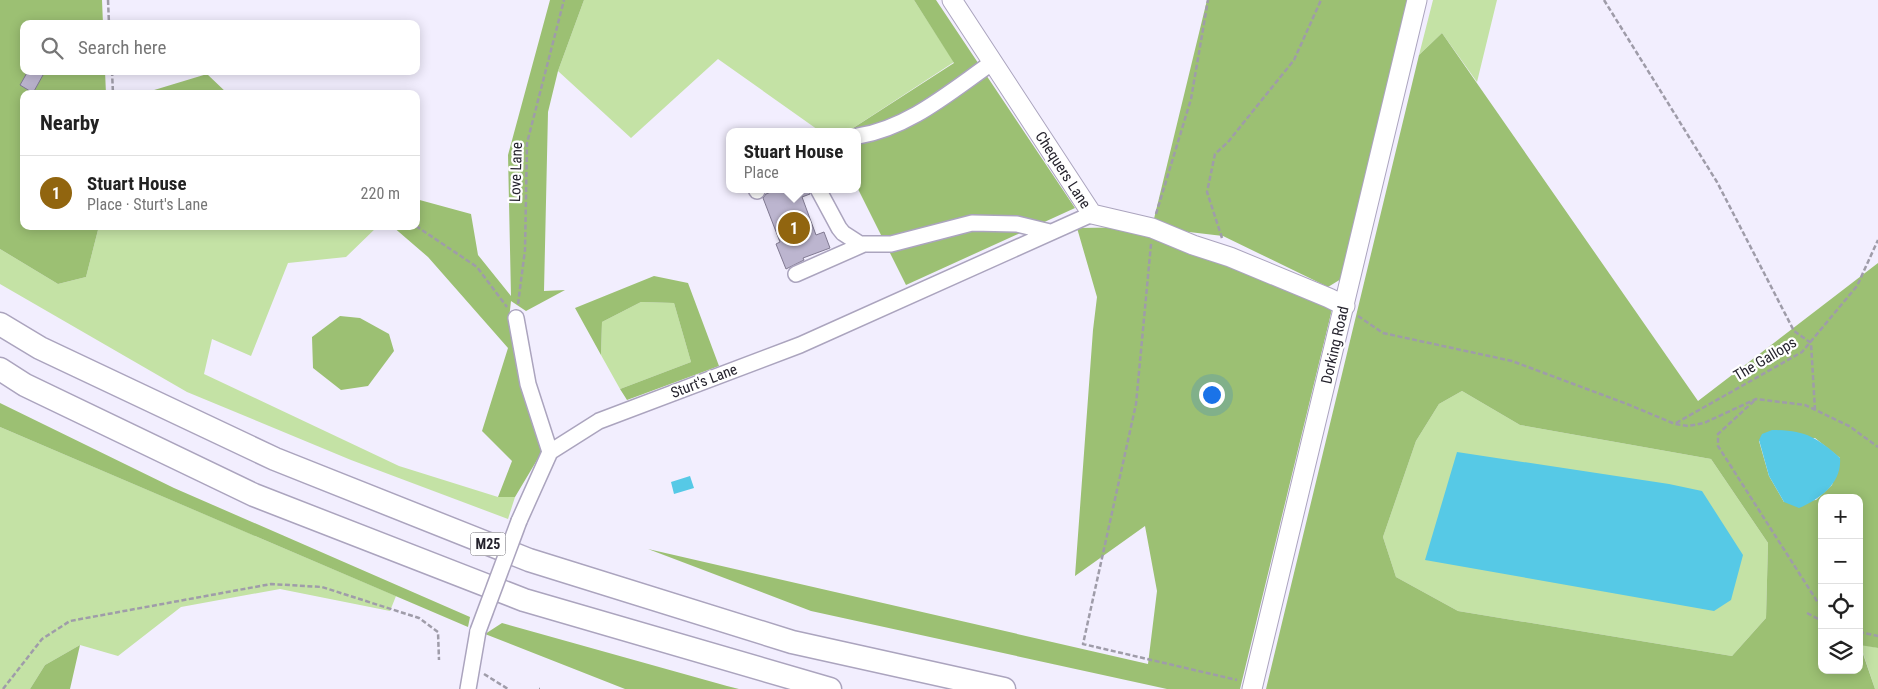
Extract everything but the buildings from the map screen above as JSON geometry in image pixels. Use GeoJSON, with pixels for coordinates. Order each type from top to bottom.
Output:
{"type":"FeatureCollection","features":[{"type":"Feature","properties":{"kind":"highway","name":"M25"},"geometry":{"type":"LineString","coordinates":[[0,324],[40,348],[274,459],[529,560],[792,642],[1004,689]]}},
{"type":"Feature","properties":{"kind":"highway","name":"M25"},"geometry":{"type":"LineString","coordinates":[[0,369],[25,384],[254,495],[524,600],[830,689]]}},
{"type":"Feature","properties":{"kind":"main road","name":"Chequers Lane"},"geometry":{"type":"LineString","coordinates":[[952,0],[1092,214],[1152,228],[1193,245],[1230,257],[1345,306]]}},
{"type":"Feature","properties":{"kind":"main road","name":"Dorking Road"},"geometry":{"type":"LineString","coordinates":[[1252,686],[1345,306],[1417,0]]}},
{"type":"Feature","properties":{"kind":"street"},"geometry":{"type":"LineString","coordinates":[[861,136],[868,135],[908,120],[993,62]]}},
{"type":"Feature","properties":{"kind":"street"},"geometry":{"type":"LineString","coordinates":[[820,193],[843,233],[860,244],[891,244],[972,223],[1017,224],[1050,232]]}},
{"type":"Feature","properties":{"kind":"street","name":"Sturt's Lane"},"geometry":{"type":"LineString","coordinates":[[550,452],[599,421],[800,345],[1092,214]]}},
{"type":"Feature","properties":{"kind":"street"},"geometry":{"type":"LineString","coordinates":[[796,274],[864,244]]}},
{"type":"Feature","properties":{"kind":"street"},"geometry":{"type":"LineString","coordinates":[[468,689],[478,631],[519,521],[550,452],[528,384],[516,318]]}},
{"type":"Feature","properties":{"kind":"path"},"geometry":{"type":"LineString","coordinates":[[108,0],[109,20]]}},
{"type":"Feature","properties":{"kind":"path","name":"Love Lane"},"geometry":{"type":"LineString","coordinates":[[516,318],[525,250],[526,143],[564,0]]}},
{"type":"Feature","properties":{"kind":"path"},"geometry":{"type":"LineString","coordinates":[[1208,0],[1191,99],[1152,228],[1136,404],[1083,644],[1252,686]]}},
{"type":"Feature","properties":{"kind":"path"},"geometry":{"type":"LineString","coordinates":[[1230,257],[1218,229],[1207,192],[1215,154],[1228,142],[1294,60],[1322,0]]}},
{"type":"Feature","properties":{"kind":"path"},"geometry":{"type":"LineString","coordinates":[[1604,0],[1717,182],[1794,330],[1811,343],[1815,410]]}},
{"type":"Feature","properties":{"kind":"path"},"geometry":{"type":"LineString","coordinates":[[112,75],[113,90]]}},
{"type":"Feature","properties":{"kind":"path"},"geometry":{"type":"LineString","coordinates":[[420,229],[477,267],[516,318]]}},
{"type":"Feature","properties":{"kind":"path","name":"The Gallops"},"geometry":{"type":"LineString","coordinates":[[1675,424],[1802,352],[1857,286],[1878,240]]}},
{"type":"Feature","properties":{"kind":"path"},"geometry":{"type":"LineString","coordinates":[[1345,306],[1383,333],[1512,361],[1675,424],[1688,426],[1704,423],[1756,399],[1805,405],[1849,426],[1878,447]]}},
{"type":"Feature","properties":{"kind":"path"},"geometry":{"type":"LineString","coordinates":[[1756,399],[1718,434],[1718,446],[1818,603]]}},
{"type":"Feature","properties":{"kind":"path"},"geometry":{"type":"LineString","coordinates":[[3,689],[42,639],[70,621],[271,584],[322,587],[419,618],[438,632],[439,660]]}},
{"type":"Feature","properties":{"kind":"path"},"geometry":{"type":"LineString","coordinates":[[1807,613],[1818,619]]}},
{"type":"Feature","properties":{"kind":"path"},"geometry":{"type":"LineString","coordinates":[[1863,633],[1878,636]]}},
{"type":"Feature","properties":{"kind":"path"},"geometry":{"type":"LineString","coordinates":[[472,666],[508,689]]}},
{"type":"Feature","properties":{"kind":"green space"},"geometry":{"type":"Polygon","coordinates":[[[0,0],[102,0],[103,20],[20,20],[20,75],[105,75],[106,90],[20,90],[20,230],[98,230],[86,277],[58,284],[0,249],[0,0]]]}},
{"type":"Feature","properties":{"kind":"green space"},"geometry":{"type":"Polygon","coordinates":[[[550,0],[584,0],[558,71],[548,112],[544,291],[565,290],[526,311],[511,301],[509,319],[543,450],[515,497],[498,497],[512,461],[482,431],[508,348],[428,257],[397,230],[420,230],[420,200],[471,214],[478,255],[511,296],[508,155],[550,0]]]}},
{"type":"Feature","properties":{"kind":"green space"},"geometry":{"type":"Polygon","coordinates":[[[584,0],[914,0],[954,62],[853,128],[815,128],[718,59],[631,138],[558,71],[584,0]]]}},
{"type":"Feature","properties":{"kind":"green space"},"geometry":{"type":"Polygon","coordinates":[[[914,0],[936,0],[1075,208],[906,285],[860,193],[861,128],[853,128],[954,63],[914,0]]]}},
{"type":"Feature","properties":{"kind":"green space"},"geometry":{"type":"Polygon","coordinates":[[[1207,0],[1412,0],[1341,279],[1328,287],[1223,236],[1155,228],[1334,301],[1240,689],[1167,689],[811,611],[648,549],[1148,664],[1157,591],[1145,526],[1075,576],[1097,297],[1077,228],[1152,227],[1207,0]]]}},
{"type":"Feature","properties":{"kind":"green space"},"geometry":{"type":"Polygon","coordinates":[[[1433,0],[1497,0],[1477,82],[1442,33],[1419,55],[1433,0]]]}},
{"type":"Feature","properties":{"kind":"green space"},"geometry":{"type":"Polygon","coordinates":[[[1442,33],[1698,401],[1878,263],[1878,648],[1863,646],[1863,494],[1822,494],[1832,485],[1840,458],[1815,438],[1759,441],[1769,476],[1784,502],[1816,500],[1818,498],[1818,674],[1863,674],[1863,654],[1875,689],[1266,689],[1419,55],[1442,33]],[[1462,391],[1439,404],[1416,441],[1383,537],[1396,577],[1458,611],[1732,656],[1766,618],[1768,543],[1711,459],[1520,425],[1462,391]]]}},
{"type":"Feature","properties":{"kind":"green space"},"geometry":{"type":"Polygon","coordinates":[[[208,75],[224,90],[154,90],[208,75]]]}},
{"type":"Feature","properties":{"kind":"green space"},"geometry":{"type":"Polygon","coordinates":[[[98,230],[374,230],[346,257],[288,263],[251,356],[212,339],[204,374],[399,466],[498,497],[515,497],[508,519],[351,460],[187,392],[0,284],[0,249],[58,284],[86,277],[98,230]]]}},
{"type":"Feature","properties":{"kind":"green space"},"geometry":{"type":"Polygon","coordinates":[[[654,276],[688,283],[719,366],[627,400],[620,389],[691,362],[674,303],[641,302],[602,322],[601,355],[575,308],[654,276]]]}},
{"type":"Feature","properties":{"kind":"green space"},"geometry":{"type":"Polygon","coordinates":[[[641,302],[674,303],[691,362],[620,389],[601,355],[602,322],[641,302]]]}},
{"type":"Feature","properties":{"kind":"green space"},"geometry":{"type":"Polygon","coordinates":[[[340,316],[360,318],[389,334],[394,351],[368,386],[341,390],[313,368],[312,337],[340,316]]]}},
{"type":"Feature","properties":{"kind":"green space"},"geometry":{"type":"Polygon","coordinates":[[[1462,391],[1520,425],[1711,459],[1768,543],[1766,618],[1732,656],[1458,611],[1396,577],[1383,537],[1416,441],[1439,404],[1462,391]]]}},
{"type":"Feature","properties":{"kind":"green space"},"geometry":{"type":"Polygon","coordinates":[[[0,403],[174,488],[470,617],[468,627],[0,427],[0,403]]]}},
{"type":"Feature","properties":{"kind":"green space"},"geometry":{"type":"Polygon","coordinates":[[[0,427],[396,596],[390,611],[280,589],[181,607],[118,656],[80,645],[45,665],[30,689],[0,689],[0,427]]]}},
{"type":"Feature","properties":{"kind":"green space"},"geometry":{"type":"Polygon","coordinates":[[[502,623],[739,689],[625,689],[485,634],[502,623]]]}},
{"type":"Feature","properties":{"kind":"green space"},"geometry":{"type":"Polygon","coordinates":[[[80,645],[70,689],[30,689],[45,665],[80,645]]]}},
{"type":"Feature","properties":{"kind":"green space"},"geometry":{"type":"Polygon","coordinates":[[[1863,645],[1878,648],[1878,689],[1875,689],[1863,653],[1863,645]]]}},
{"type":"Feature","properties":{"kind":"water"},"geometry":{"type":"Polygon","coordinates":[[[1772,430],[1802,433],[1817,440],[1840,458],[1840,467],[1837,475],[1828,489],[1823,494],[1818,494],[1818,498],[1815,500],[1799,508],[1784,502],[1769,476],[1759,440],[1762,434],[1772,430]]]}},
{"type":"Feature","properties":{"kind":"water"},"geometry":{"type":"Polygon","coordinates":[[[1457,452],[1669,484],[1702,491],[1743,555],[1731,600],[1714,611],[1425,560],[1457,452]]]}},
{"type":"Feature","properties":{"kind":"water"},"geometry":{"type":"Polygon","coordinates":[[[690,476],[694,488],[674,494],[671,482],[690,476]]]}},
{"type":"Feature","properties":{"kind":"place","name":"Stuart House"},"geometry":{"type":"Point","coordinates":[794,228]}}]}
